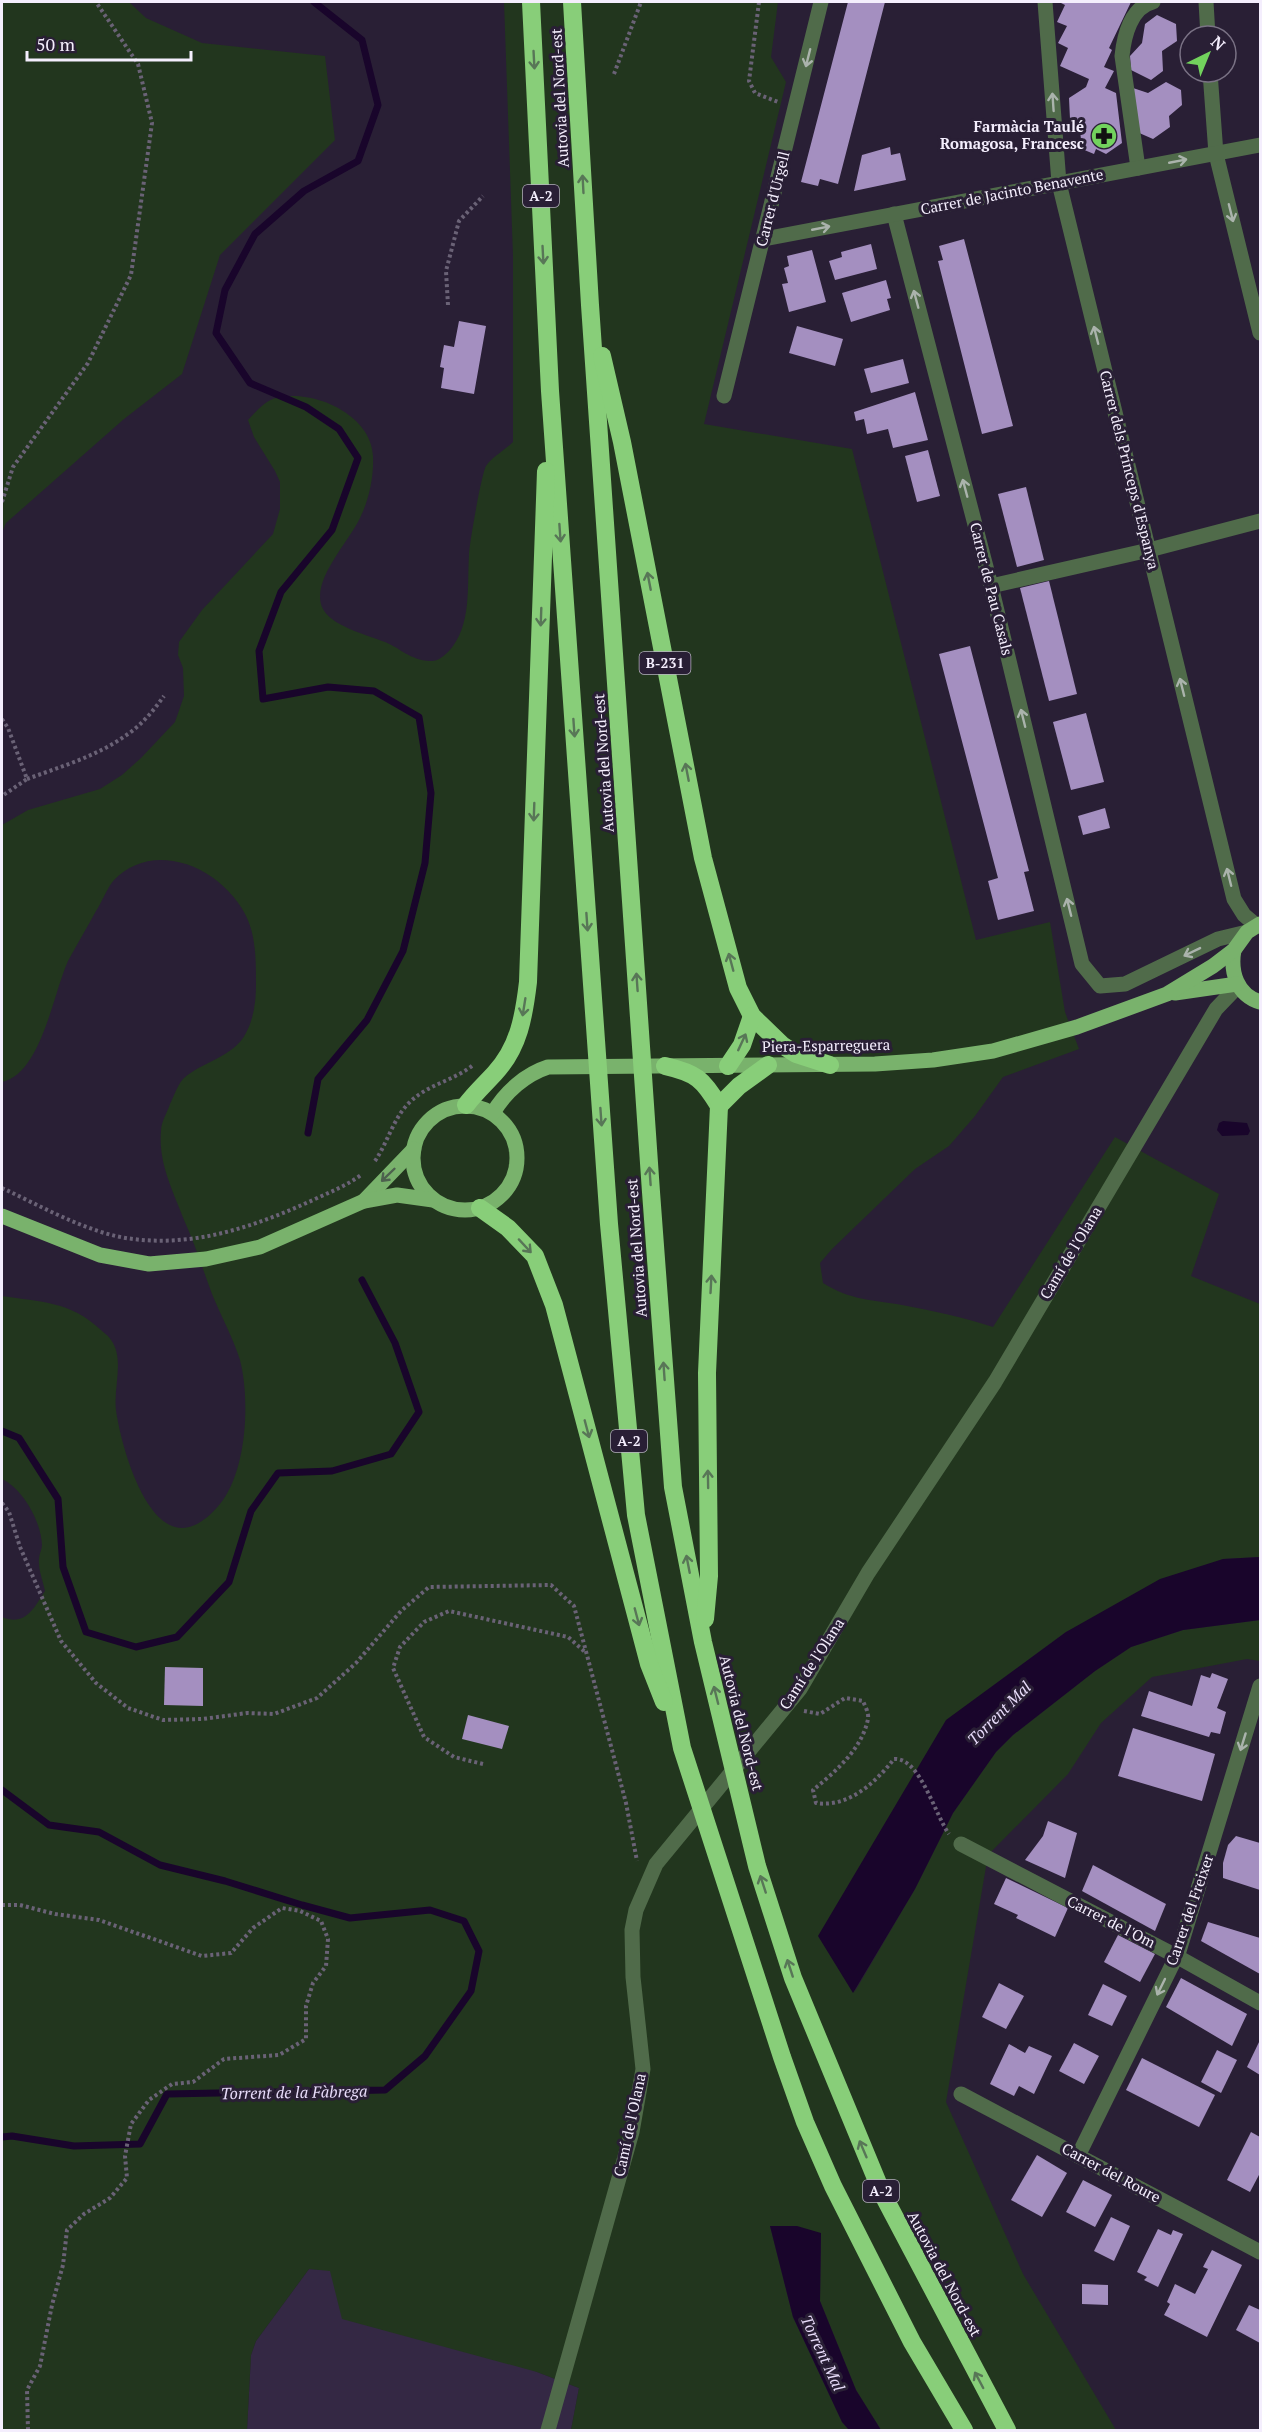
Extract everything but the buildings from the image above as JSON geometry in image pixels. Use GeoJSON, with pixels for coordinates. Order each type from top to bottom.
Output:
{"type":"FeatureCollection","features":[{"type":"Feature","properties":{"kind":"highway","name":"Autovia del Nord-est"},"geometry":{"type":"LineString","coordinates":[[531,2],[550,391],[609,1224],[636,1515],[682,1748],[805,2122],[838,2195],[907,2332],[964,2430]]}},
{"type":"Feature","properties":{"kind":"highway","name":"Autovia del Nord-est"},"geometry":{"type":"LineString","coordinates":[[573,2],[590,305],[673,1487],[703,1642],[757,1866],[793,1978],[882,2193],[1007,2430]]}},
{"type":"Feature","properties":{"kind":"highway","name":"B-231"},"geometry":{"type":"LineString","coordinates":[[590,305],[622,442],[703,858],[738,988],[752,1016],[782,1045],[796,1054],[830,1065]]}},
{"type":"Feature","properties":{"kind":"highway"},"geometry":{"type":"LineString","coordinates":[[466,1105],[510,1054],[520,1033],[525,1008],[528,982],[550,391]]}},
{"type":"Feature","properties":{"kind":"highway"},"geometry":{"type":"LineString","coordinates":[[728,1066],[742,1045],[752,1016]]}},
{"type":"Feature","properties":{"kind":"highway"},"geometry":{"type":"LineString","coordinates":[[719,1106],[739,1086],[768,1065]]}},
{"type":"Feature","properties":{"kind":"highway"},"geometry":{"type":"LineString","coordinates":[[665,1066],[694,1075],[707,1085],[719,1106],[707,1373],[709,1576],[703,1642]]}},
{"type":"Feature","properties":{"kind":"highway"},"geometry":{"type":"LineString","coordinates":[[480,1208],[508,1228],[535,1256],[554,1305],[649,1664],[682,1748]]}},
{"type":"Feature","properties":{"kind":"main road","name":"Piera-Esparreguera"},"geometry":{"type":"LineString","coordinates":[[1167,994],[1234,950],[1255,928]]}},
{"type":"Feature","properties":{"kind":"main road"},"geometry":{"type":"LineString","coordinates":[[1234,950],[1232,962],[1238,985],[1247,995],[1260,1002]]}},
{"type":"Feature","properties":{"kind":"main road","name":"Piera-Esparreguera"},"geometry":{"type":"LineString","coordinates":[[493,1113],[498,1103],[521,1081],[538,1070],[557,1066],[830,1065],[933,1060],[993,1051],[1077,1027],[1167,994],[1238,985]]}},
{"type":"Feature","properties":{"kind":"main road"},"geometry":{"type":"LineString","coordinates":[[364,1201],[414,1149],[425,1123],[437,1113],[451,1107],[466,1105],[480,1107],[493,1113],[506,1124],[515,1139],[518,1156],[516,1173],[508,1189],[496,1201],[480,1208],[462,1210],[445,1206],[434,1200],[419,1184],[414,1168],[414,1149]]}},
{"type":"Feature","properties":{"kind":"main road"},"geometry":{"type":"LineString","coordinates":[[2,1216],[99,1255],[149,1264],[206,1259],[260,1247],[364,1201],[397,1195],[434,1200]]}},
{"type":"Feature","properties":{"kind":"street","name":"Carrer d'Urgell"},"geometry":{"type":"LineString","coordinates":[[724,396],[821,2]]}},
{"type":"Feature","properties":{"kind":"street","name":"Carrer dels Princeps d'Espanya"},"geometry":{"type":"LineString","coordinates":[[1045,2],[1059,183],[1234,899],[1255,928]]}},
{"type":"Feature","properties":{"kind":"street"},"geometry":{"type":"LineString","coordinates":[[1138,168],[1122,56],[1124,42],[1135,14],[1145,3],[1153,2]]}},
{"type":"Feature","properties":{"kind":"street"},"geometry":{"type":"LineString","coordinates":[[1206,2],[1207,24]]}},
{"type":"Feature","properties":{"kind":"street"},"geometry":{"type":"LineString","coordinates":[[1211,84],[1216,154],[1260,333]]}},
{"type":"Feature","properties":{"kind":"street","name":"Carrer de Jacinto Benavente"},"geometry":{"type":"LineString","coordinates":[[764,239],[1260,145]]}},
{"type":"Feature","properties":{"kind":"street","name":"Carrer de Pau Casals"},"geometry":{"type":"LineString","coordinates":[[894,214],[991,586],[1082,964],[1100,986],[1125,984],[1218,939],[1255,928]]}},
{"type":"Feature","properties":{"kind":"street"},"geometry":{"type":"LineString","coordinates":[[991,586],[1149,550],[1260,521]]}},
{"type":"Feature","properties":{"kind":"street","name":"Camí de l'Olana"},"geometry":{"type":"LineString","coordinates":[[548,2430],[632,2132],[643,2069],[633,1977],[632,1930],[643,1891],[656,1864],[770,1728],[809,1674],[868,1573],[994,1382],[1216,1009],[1238,985]]}},
{"type":"Feature","properties":{"kind":"street","name":"Carrer del Freixer"},"geometry":{"type":"LineString","coordinates":[[1078,2156],[1176,1956],[1260,1686]]}},
{"type":"Feature","properties":{"kind":"street","name":"Carrer de l'Om"},"geometry":{"type":"LineString","coordinates":[[961,1844],[1176,1956],[1260,2003]]}},
{"type":"Feature","properties":{"kind":"street","name":"Carrer del Roure"},"geometry":{"type":"LineString","coordinates":[[961,2094],[1260,2252]]}},
{"type":"Feature","properties":{"kind":"path"},"geometry":{"type":"LineString","coordinates":[[2,502],[13,467],[88,363],[131,275],[152,123],[138,64],[96,2]]}},
{"type":"Feature","properties":{"kind":"path"},"geometry":{"type":"LineString","coordinates":[[614,74],[641,2]]}},
{"type":"Feature","properties":{"kind":"path"},"geometry":{"type":"LineString","coordinates":[[759,2],[749,81],[756,93],[795,109]]}},
{"type":"Feature","properties":{"kind":"path"},"geometry":{"type":"LineString","coordinates":[[448,305],[446,271],[459,221],[483,196]]}},
{"type":"Feature","properties":{"kind":"path"},"geometry":{"type":"LineString","coordinates":[[2,796],[27,779],[71,764],[125,737],[149,716],[164,696]]}},
{"type":"Feature","properties":{"kind":"path"},"geometry":{"type":"LineString","coordinates":[[2,719],[8,728],[27,779]]}},
{"type":"Feature","properties":{"kind":"path"},"geometry":{"type":"LineString","coordinates":[[2,1188],[95,1230],[132,1239],[177,1241],[224,1234],[276,1217],[345,1186],[361,1176],[375,1162],[399,1114],[411,1101],[426,1090],[466,1071],[474,1064]]}},
{"type":"Feature","properties":{"kind":"path"},"geometry":{"type":"LineString","coordinates":[[2,1503],[9,1512],[20,1547],[61,1641],[96,1683],[128,1708],[163,1720],[203,1719],[247,1713],[274,1714],[317,1698],[356,1663],[402,1611],[429,1587],[551,1585],[574,1606],[626,1803],[643,1891]]}},
{"type":"Feature","properties":{"kind":"path"},"geometry":{"type":"LineString","coordinates":[[483,1764],[454,1757],[424,1737],[393,1668],[400,1647],[424,1622],[449,1611],[568,1637],[585,1653]]}},
{"type":"Feature","properties":{"kind":"path"},"geometry":{"type":"LineString","coordinates":[[791,1700],[806,1713],[820,1714],[845,1698],[863,1701],[869,1717],[858,1746],[833,1773],[813,1790],[816,1803],[829,1805],[857,1795],[884,1772],[894,1759],[901,1758],[909,1764],[922,1782],[945,1829],[961,1844]]}},
{"type":"Feature","properties":{"kind":"path"},"geometry":{"type":"LineString","coordinates":[[2,1905],[20,1905],[54,1914],[99,1920],[202,1956],[231,1953],[253,1928],[282,1908],[300,1911],[321,1921],[328,1939],[326,1966],[313,1983],[306,2006],[306,2039],[279,2055],[224,2059],[193,2082],[172,2084],[149,2100],[131,2124],[125,2156],[127,2178],[110,2198],[84,2214],[67,2230],[63,2265],[52,2305],[40,2366],[27,2390],[28,2430]]}},
{"type":"Feature","properties":{"kind":"shaded area"},"geometry":{"type":"Polygon","coordinates":[[[309,2269],[330,2270],[537,2372],[579,2388],[571,2430],[247,2430],[251,2355],[256,2341],[309,2269]]]}},
{"type":"Feature","properties":{"kind":"green space"},"geometry":{"type":"Polygon","coordinates":[[[2,2],[129,2],[146,18],[202,43],[325,56],[335,140],[220,255],[182,374],[124,419],[6,523],[2,532],[2,2]]]}},
{"type":"Feature","properties":{"kind":"green space"},"geometry":{"type":"Polygon","coordinates":[[[504,2],[778,2],[771,57],[786,82],[704,424],[852,449],[976,940],[1050,922],[1065,1012],[1079,1049],[1003,1077],[975,1116],[949,1146],[915,1169],[832,1249],[820,1263],[823,1283],[852,1296],[937,1312],[993,1327],[1115,1137],[1219,1194],[1191,1276],[1260,1304],[1260,1557],[1223,1559],[1066,1632],[947,1720],[854,1993],[915,1889],[953,1813],[996,1752],[1013,1735],[1095,1671],[1131,1647],[1183,1630],[1260,1620],[1260,1661],[1247,1659],[1152,1677],[1101,1723],[1068,1774],[988,1855],[946,2102],[1023,2274],[1116,2430],[881,2430],[856,2390],[820,2301],[821,2234],[770,2226],[793,2317],[842,2422],[849,2430],[571,2430],[579,2388],[537,2372],[342,2319],[330,2271],[309,2269],[256,2341],[251,2355],[247,2430],[2,2430],[2,1617],[17,1620],[23,1618],[33,1609],[45,1591],[39,1567],[42,1545],[38,1526],[24,1498],[2,1479],[2,1296],[66,1308],[89,1320],[109,1337],[115,1348],[118,1365],[115,1401],[118,1424],[128,1461],[145,1499],[156,1514],[169,1524],[183,1528],[201,1522],[211,1514],[231,1486],[242,1451],[245,1412],[243,1376],[237,1352],[167,1177],[162,1154],[161,1128],[183,1079],[225,1054],[246,1033],[254,1009],[256,984],[252,930],[242,908],[223,886],[212,877],[187,864],[157,860],[133,866],[120,874],[109,887],[68,961],[44,1031],[27,1064],[15,1076],[2,1082],[2,825],[28,810],[100,789],[122,775],[175,722],[184,696],[183,668],[178,655],[179,642],[202,610],[273,534],[280,509],[280,482],[254,437],[248,420],[260,407],[272,399],[291,396],[323,401],[352,417],[363,428],[370,441],[373,464],[368,496],[355,528],[326,573],[320,596],[326,614],[341,625],[423,660],[433,661],[440,658],[456,641],[462,630],[467,606],[470,549],[484,471],[492,460],[513,442],[513,256],[504,2]]]}},
{"type":"Feature","properties":{"kind":"water"},"geometry":{"type":"Polygon","coordinates":[[[1223,1121],[1247,1123],[1250,1131],[1248,1135],[1222,1136],[1217,1130],[1219,1123],[1223,1121]]]}},
{"type":"Feature","properties":{"kind":"water","name":"Torrent Mal"},"geometry":{"type":"Polygon","coordinates":[[[1260,1557],[1260,1620],[1183,1630],[1131,1647],[1095,1671],[1013,1735],[996,1752],[953,1813],[915,1889],[853,1993],[818,1936],[946,1720],[1066,1632],[1160,1579],[1223,1559],[1260,1557]]]}},
{"type":"Feature","properties":{"kind":"water","name":"Torrent Mal"},"geometry":{"type":"Polygon","coordinates":[[[770,2226],[797,2226],[821,2233],[820,2301],[856,2390],[881,2430],[849,2430],[842,2422],[793,2317],[770,2226]]]}},
{"type":"Feature","properties":{"kind":"waterway","name":"Torrent de la Fàbrega"},"geometry":{"type":"LineString","coordinates":[[308,1133],[318,1079],[367,1020],[403,951],[425,863],[431,793],[419,717],[374,691],[328,687],[263,699],[259,651],[281,592],[332,530],[358,458],[339,429],[306,407],[250,383],[216,333],[225,290],[255,234],[304,191],[358,161],[378,105],[362,40],[314,2]]}},
{"type":"Feature","properties":{"kind":"waterway","name":"Torrent de la Fàbrega"},"geometry":{"type":"LineString","coordinates":[[2,1431],[19,1438],[58,1499],[63,1567],[86,1632],[136,1647],[177,1637],[229,1582],[251,1511],[278,1473],[332,1471],[391,1454],[419,1412],[395,1343],[362,1280]]}},
{"type":"Feature","properties":{"kind":"waterway","name":"Torrent de la Fàbrega"},"geometry":{"type":"LineString","coordinates":[[2,1790],[49,1825],[99,1832],[160,1865],[225,1881],[350,1918],[430,1910],[464,1921],[479,1951],[471,1991],[425,2056],[385,2090],[167,2094],[140,2144],[74,2146],[12,2136],[2,2137]]}},
{"type":"Feature","properties":{"kind":"place","name":"Farmàcia Taulé Romagosa, Francesc"},"geometry":{"type":"Point","coordinates":[1104,136]}}]}
